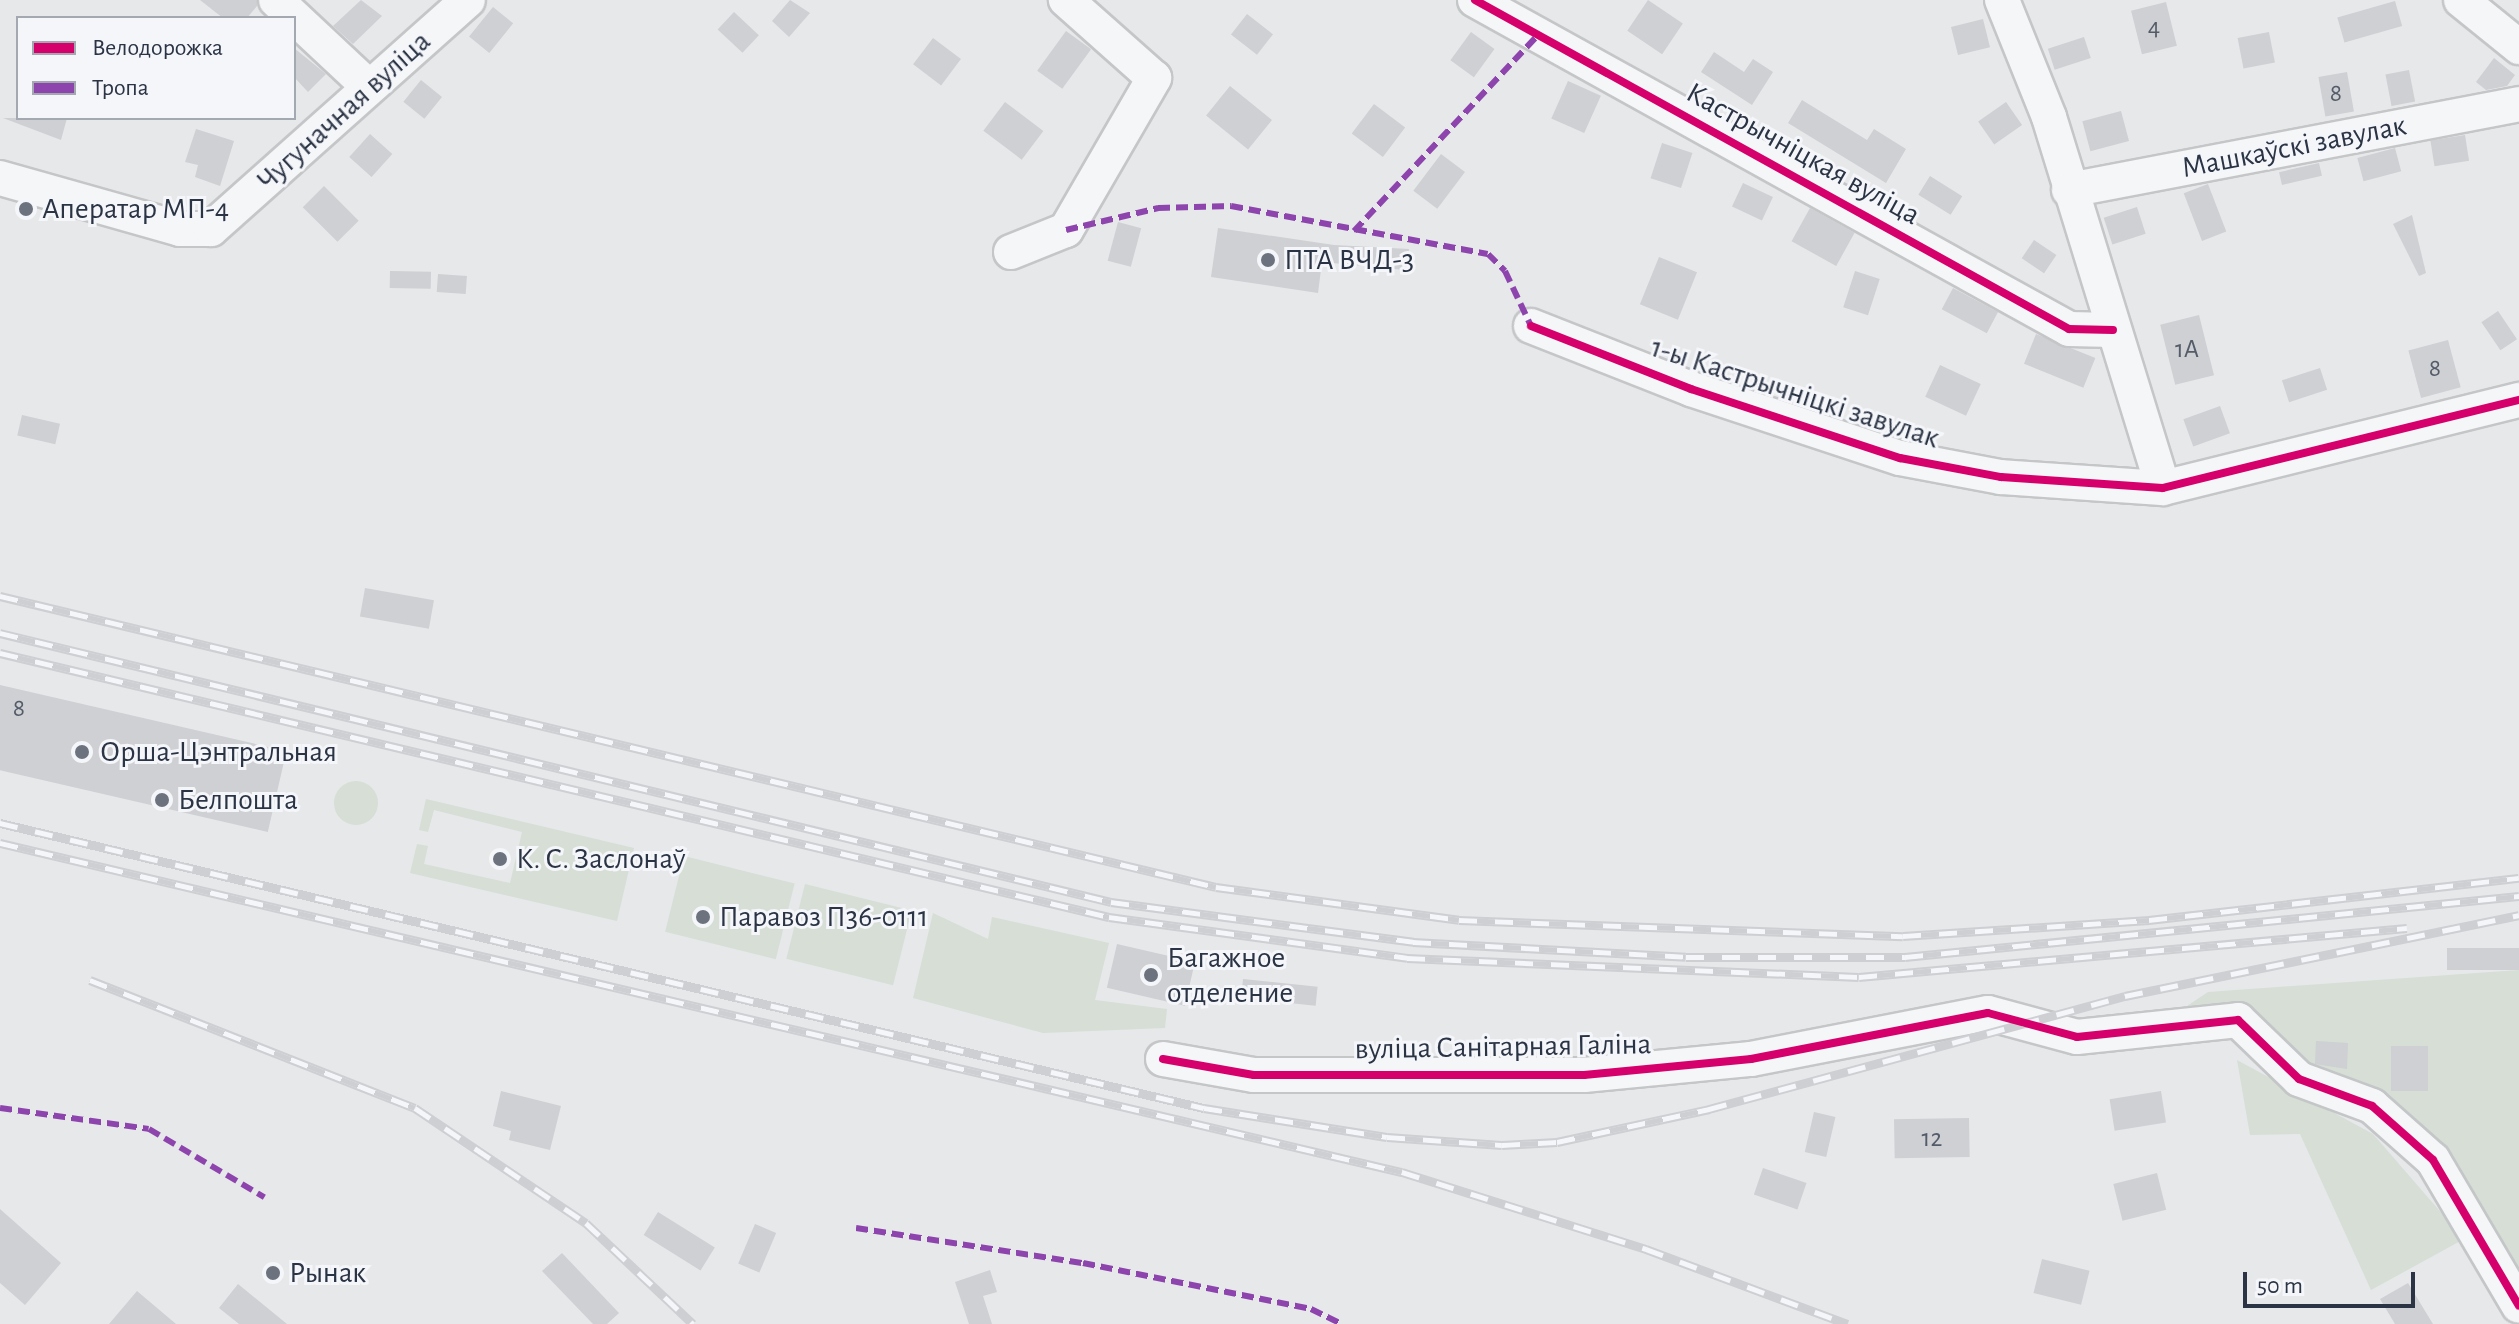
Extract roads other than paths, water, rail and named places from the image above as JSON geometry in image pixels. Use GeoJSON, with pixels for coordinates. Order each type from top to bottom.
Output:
{"type":"FeatureCollection","features":[{"type":"Feature","properties":{"kind":"street"},"geometry":{"type":"LineString","coordinates":[[276,0],[293,16]]}},
{"type":"Feature","properties":{"kind":"street","name":"Чугуначная вуліца"},"geometry":{"type":"LineString","coordinates":[[0,178],[180,229],[222,224],[468,0]]}},
{"type":"Feature","properties":{"kind":"street"},"geometry":{"type":"LineString","coordinates":[[1011,252],[1066,230],[1154,78],[1066,0]]}},
{"type":"Feature","properties":{"kind":"street","name":"Кастрычніцкая вуліца"},"geometry":{"type":"LineString","coordinates":[[1475,0],[2069,329],[2113,330]]}},
{"type":"Feature","properties":{"kind":"street"},"geometry":{"type":"LineString","coordinates":[[2002,0],[2049,117],[2163,488]]}},
{"type":"Feature","properties":{"kind":"street"},"geometry":{"type":"LineString","coordinates":[[2461,0],[2519,47]]}},
{"type":"Feature","properties":{"kind":"street"},"geometry":{"type":"LineString","coordinates":[[296,19],[369,87]]}},
{"type":"Feature","properties":{"kind":"street","name":"Машкаўскі завулак"},"geometry":{"type":"LineString","coordinates":[[2069,190],[2519,104]]}},
{"type":"Feature","properties":{"kind":"street","name":"1-ы Кастрычніцкі завулак"},"geometry":{"type":"LineString","coordinates":[[1531,326],[1691,389],[1900,458],[2001,477],[2163,488],[2519,400]]}},
{"type":"Feature","properties":{"kind":"street","name":"вуліца Санітарная Галіна"},"geometry":{"type":"LineString","coordinates":[[1163,1059],[1254,1075],[1584,1075],[1751,1059],[1988,1013],[2077,1037],[2238,1020],[2299,1079],[2372,1106],[2433,1160],[2519,1306]]}},
{"type":"Feature","properties":{"kind":"railway"},"geometry":{"type":"LineString","coordinates":[[0,596],[1216,887],[1459,920],[1903,936],[2149,920],[2519,878]]}},
{"type":"Feature","properties":{"kind":"railway"},"geometry":{"type":"LineString","coordinates":[[0,633],[1111,902],[1413,942],[1686,957],[1905,957],[2519,896]]}},
{"type":"Feature","properties":{"kind":"railway"},"geometry":{"type":"LineString","coordinates":[[0,653],[1109,917],[1407,958],[1859,977],[2407,928]]}},
{"type":"Feature","properties":{"kind":"railway"},"geometry":{"type":"LineString","coordinates":[[0,823],[1204,1108],[1387,1137],[1502,1145],[1557,1142],[1709,1109],[2125,996],[2519,915]]}},
{"type":"Feature","properties":{"kind":"railway"},"geometry":{"type":"LineString","coordinates":[[0,843],[1402,1172],[1646,1249],[1848,1324]]}},
{"type":"Feature","properties":{"kind":"railway"},"geometry":{"type":"LineString","coordinates":[[90,980],[415,1108],[586,1223],[693,1324]]}},
{"type":"Feature","properties":{"kind":"place","name":"Аператар МП-4"},"geometry":{"type":"Point","coordinates":[26,209]}},
{"type":"Feature","properties":{"kind":"place","name":"ПТА ВЧД-3"},"geometry":{"type":"Point","coordinates":[1268,260]}},
{"type":"Feature","properties":{"kind":"place","name":"Орша-Цэнтральная"},"geometry":{"type":"Point","coordinates":[82,752]}},
{"type":"Feature","properties":{"kind":"place","name":"Белпошта"},"geometry":{"type":"Point","coordinates":[162,800]}},
{"type":"Feature","properties":{"kind":"place","name":"К. С. Заслонаў"},"geometry":{"type":"Point","coordinates":[500,859]}},
{"type":"Feature","properties":{"kind":"place","name":"Паравоз П36-0111"},"geometry":{"type":"Point","coordinates":[703,917]}},
{"type":"Feature","properties":{"kind":"place","name":"Багажное отделение"},"geometry":{"type":"Point","coordinates":[1151,975]}},
{"type":"Feature","properties":{"kind":"place","name":"Рынак"},"geometry":{"type":"Point","coordinates":[273,1273]}}]}
